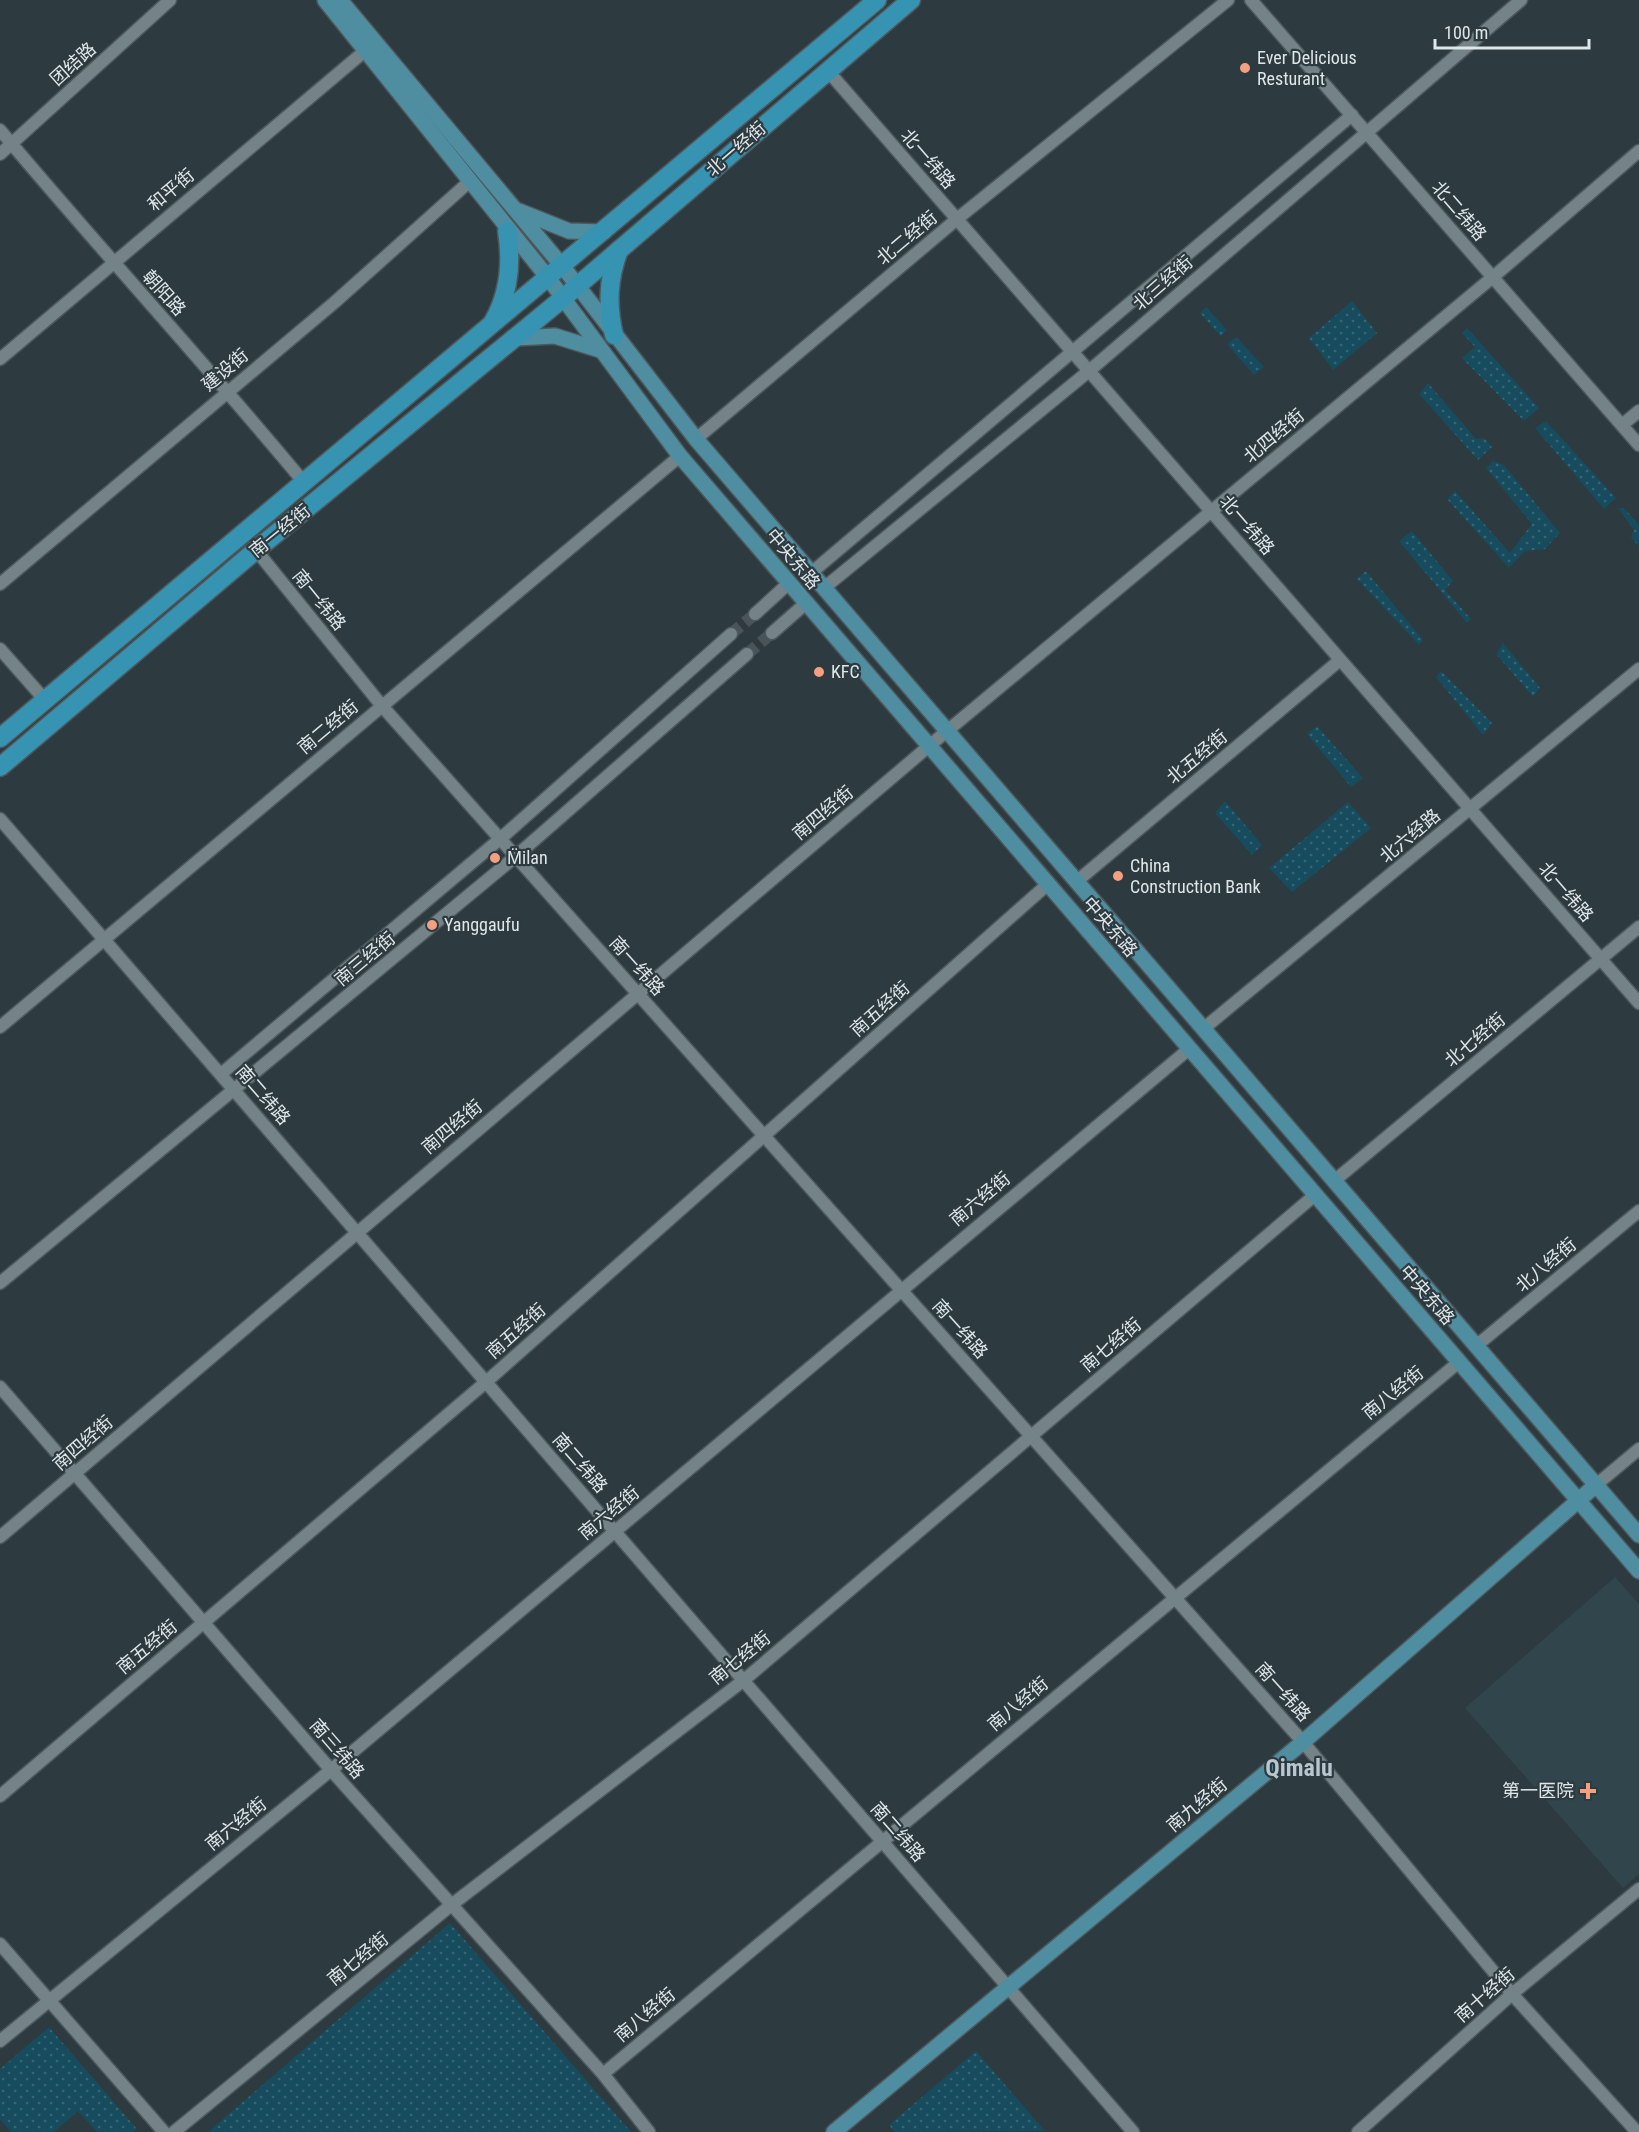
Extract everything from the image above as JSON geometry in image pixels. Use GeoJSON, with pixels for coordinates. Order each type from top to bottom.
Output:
{"type":"FeatureCollection","features":[{"type":"Feature","properties":{"kind":"highway","name":"北一经街"},"geometry":{"type":"LineString","coordinates":[[549,279],[877,0]]}},
{"type":"Feature","properties":{"kind":"highway","name":"北一经街"},"geometry":{"type":"LineString","coordinates":[[569,293],[911,0]]}},
{"type":"Feature","properties":{"kind":"highway"},"geometry":{"type":"LineString","coordinates":[[490,327],[507,285],[509,245],[507,231]]}},
{"type":"Feature","properties":{"kind":"highway"},"geometry":{"type":"LineString","coordinates":[[614,335],[609,313],[609,287],[619,249]]}},
{"type":"Feature","properties":{"kind":"highway","name":"南一经街"},"geometry":{"type":"LineString","coordinates":[[0,738],[302,480],[549,279]]}},
{"type":"Feature","properties":{"kind":"highway","name":"南一经街"},"geometry":{"type":"LineString","coordinates":[[0,767],[256,550],[569,293]]}},
{"type":"Feature","properties":{"kind":"main road"},"geometry":{"type":"LineString","coordinates":[[325,0],[470,181],[507,231],[549,279],[569,293]]}},
{"type":"Feature","properties":{"kind":"main road"},"geometry":{"type":"LineString","coordinates":[[340,0],[563,267],[569,293]]}},
{"type":"Feature","properties":{"kind":"main road"},"geometry":{"type":"LineString","coordinates":[[514,209],[549,226],[569,231],[604,232]]}},
{"type":"Feature","properties":{"kind":"main road","name":"中央东路"},"geometry":{"type":"LineString","coordinates":[[569,293],[614,335],[696,439],[1639,1535]]}},
{"type":"Feature","properties":{"kind":"main road","name":"中央东路"},"geometry":{"type":"LineString","coordinates":[[569,293],[601,351],[680,456],[1639,1571]]}},
{"type":"Feature","properties":{"kind":"main road"},"geometry":{"type":"LineString","coordinates":[[516,338],[555,336],[601,351]]}},
{"type":"Feature","properties":{"kind":"main road","name":"南九经街"},"geometry":{"type":"LineString","coordinates":[[834,2132],[1303,1742],[1596,1485]]}},
{"type":"Feature","properties":{"kind":"street","name":"团结路"},"geometry":{"type":"LineString","coordinates":[[0,154],[170,0]]}},
{"type":"Feature","properties":{"kind":"street","name":"北二经街"},"geometry":{"type":"LineString","coordinates":[[696,439],[957,219],[1228,0]]}},
{"type":"Feature","properties":{"kind":"street","name":"北二纬路"},"geometry":{"type":"LineString","coordinates":[[1251,0],[1639,445]]}},
{"type":"Feature","properties":{"kind":"street","name":"北三经街"},"geometry":{"type":"LineString","coordinates":[[824,588],[1089,371],[1521,0]]}},
{"type":"Feature","properties":{"kind":"street","name":"和平街"},"geometry":{"type":"LineString","coordinates":[[0,359],[366,50]]}},
{"type":"Feature","properties":{"kind":"street","name":"北一纬路"},"geometry":{"type":"LineString","coordinates":[[828,71],[1639,1004]]}},
{"type":"Feature","properties":{"kind":"street"},"geometry":{"type":"LineString","coordinates":[[811,573],[1352,115]]}},
{"type":"Feature","properties":{"kind":"street","name":"朝阳路"},"geometry":{"type":"LineString","coordinates":[[0,130],[113,263],[227,390],[302,480]]}},
{"type":"Feature","properties":{"kind":"street","name":"北四经街"},"geometry":{"type":"LineString","coordinates":[[929,746],[1493,277],[1639,151]]}},
{"type":"Feature","properties":{"kind":"street","name":"建设街"},"geometry":{"type":"LineString","coordinates":[[0,584],[227,390],[335,302],[470,181]]}},
{"type":"Feature","properties":{"kind":"street"},"geometry":{"type":"LineString","coordinates":[[1622,425],[1639,411]]}},
{"type":"Feature","properties":{"kind":"street","name":"南二经街"},"geometry":{"type":"LineString","coordinates":[[0,1027],[680,456]]}},
{"type":"Feature","properties":{"kind":"street","name":"南一纬路"},"geometry":{"type":"LineString","coordinates":[[256,550],[382,706],[1303,1742],[1512,1994],[1637,2132]]}},
{"type":"Feature","properties":{"kind":"street"},"geometry":{"type":"LineString","coordinates":[[754,614],[789,583]]}},
{"type":"Feature","properties":{"kind":"street"},"geometry":{"type":"LineString","coordinates":[[772,633],[805,604]]}},
{"type":"Feature","properties":{"kind":"street"},"geometry":{"type":"LineString","coordinates":[[221,1074],[500,839],[731,634]]}},
{"type":"Feature","properties":{"kind":"street"},"geometry":{"type":"LineString","coordinates":[[0,649],[45,700]]}},
{"type":"Feature","properties":{"kind":"street","name":"南三经街"},"geometry":{"type":"LineString","coordinates":[[0,1283],[515,857],[747,654]]}},
{"type":"Feature","properties":{"kind":"street","name":"北五经街"},"geometry":{"type":"LineString","coordinates":[[1077,882],[1340,660]]}},
{"type":"Feature","properties":{"kind":"street","name":"北六经路"},"geometry":{"type":"LineString","coordinates":[[1203,1029],[1639,669]]}},
{"type":"Feature","properties":{"kind":"street","name":"南四经街"},"geometry":{"type":"LineString","coordinates":[[0,1537],[929,746]]}},
{"type":"Feature","properties":{"kind":"street","name":"南二纬路"},"geometry":{"type":"LineString","coordinates":[[0,819],[1133,2132]]}},
{"type":"Feature","properties":{"kind":"street","name":"南五经街"},"geometry":{"type":"LineString","coordinates":[[0,1796],[486,1382],[1048,884]]}},
{"type":"Feature","properties":{"kind":"street","name":"北七经街"},"geometry":{"type":"LineString","coordinates":[[1334,1181],[1639,927]]}},
{"type":"Feature","properties":{"kind":"street","name":"南六经街"},"geometry":{"type":"LineString","coordinates":[[0,2041],[331,1770],[900,1289],[1189,1049]]}},
{"type":"Feature","properties":{"kind":"street","name":"南七经街"},"geometry":{"type":"LineString","coordinates":[[174,2132],[450,1906],[744,1680],[1315,1195]]}},
{"type":"Feature","properties":{"kind":"street","name":"北八经街"},"geometry":{"type":"LineString","coordinates":[[1476,1346],[1639,1211]]}},
{"type":"Feature","properties":{"kind":"street","name":"南八经街"},"geometry":{"type":"LineString","coordinates":[[603,2074],[1459,1362]]}},
{"type":"Feature","properties":{"kind":"street","name":"南三纬路"},"geometry":{"type":"LineString","coordinates":[[0,1387],[450,1906],[603,2074],[649,2132]]}},
{"type":"Feature","properties":{"kind":"street"},"geometry":{"type":"LineString","coordinates":[[1596,1485],[1639,1449]]}},
{"type":"Feature","properties":{"kind":"street","name":"南十经街"},"geometry":{"type":"LineString","coordinates":[[1358,2132],[1512,1994],[1639,1889]]}},
{"type":"Feature","properties":{"kind":"street"},"geometry":{"type":"LineString","coordinates":[[0,1944],[164,2132]]}},
{"type":"Feature","properties":{"kind":"shaded area"},"geometry":{"type":"Polygon","coordinates":[[[1352,301],[1377,333],[1333,370],[1309,338],[1352,301]]]}},
{"type":"Feature","properties":{"kind":"shaded area"},"geometry":{"type":"Polygon","coordinates":[[[1206,307],[1227,330],[1221,337],[1200,313],[1206,307]]]}},
{"type":"Feature","properties":{"kind":"shaded area"},"geometry":{"type":"Polygon","coordinates":[[[1467,328],[1539,408],[1524,421],[1462,358],[1475,347],[1462,333],[1467,328]]]}},
{"type":"Feature","properties":{"kind":"shaded area"},"geometry":{"type":"Polygon","coordinates":[[[1236,337],[1264,367],[1254,375],[1227,344],[1236,337]]]}},
{"type":"Feature","properties":{"kind":"shaded area"},"geometry":{"type":"Polygon","coordinates":[[[1428,383],[1476,439],[1484,438],[1492,447],[1478,460],[1419,394],[1428,383]]]}},
{"type":"Feature","properties":{"kind":"shaded area"},"geometry":{"type":"Polygon","coordinates":[[[1546,421],[1616,498],[1604,509],[1535,428],[1546,421]]]}},
{"type":"Feature","properties":{"kind":"shaded area"},"geometry":{"type":"Polygon","coordinates":[[[1493,461],[1504,465],[1560,533],[1545,549],[1525,551],[1509,568],[1447,499],[1455,491],[1510,553],[1532,524],[1486,468],[1493,461]]]}},
{"type":"Feature","properties":{"kind":"shaded area"},"geometry":{"type":"Polygon","coordinates":[[[1618,508],[1624,508],[1639,525],[1639,547],[1631,537],[1634,530],[1618,508]]]}},
{"type":"Feature","properties":{"kind":"shaded area"},"geometry":{"type":"Polygon","coordinates":[[[1412,531],[1453,581],[1445,590],[1471,619],[1467,623],[1399,541],[1412,531]]]}},
{"type":"Feature","properties":{"kind":"shaded area"},"geometry":{"type":"Polygon","coordinates":[[[1366,571],[1423,640],[1419,645],[1357,579],[1366,571]]]}},
{"type":"Feature","properties":{"kind":"shaded area"},"geometry":{"type":"Polygon","coordinates":[[[1503,643],[1540,688],[1533,697],[1496,654],[1503,643]]]}},
{"type":"Feature","properties":{"kind":"shaded area"},"geometry":{"type":"Polygon","coordinates":[[[1441,671],[1492,723],[1483,735],[1436,677],[1441,671]]]}},
{"type":"Feature","properties":{"kind":"shaded area"},"geometry":{"type":"Polygon","coordinates":[[[1317,726],[1363,778],[1351,787],[1307,734],[1317,726]]]}},
{"type":"Feature","properties":{"kind":"shaded area"},"geometry":{"type":"Polygon","coordinates":[[[1225,801],[1262,845],[1252,855],[1215,813],[1225,801]]]}},
{"type":"Feature","properties":{"kind":"shaded area"},"geometry":{"type":"Polygon","coordinates":[[[1348,802],[1371,828],[1292,892],[1269,868],[1348,802]]]}},
{"type":"Feature","properties":{"kind":"shaded area","name":"第一医院"},"geometry":{"type":"Polygon","coordinates":[[[1615,1577],[1639,1604],[1639,1874],[1623,1888],[1465,1708],[1615,1577]]]}},
{"type":"Feature","properties":{"kind":"shaded area"},"geometry":{"type":"Polygon","coordinates":[[[450,1923],[631,2132],[208,2132],[450,1923]]]}},
{"type":"Feature","properties":{"kind":"shaded area"},"geometry":{"type":"Polygon","coordinates":[[[49,2027],[137,2129],[133,2132],[97,2132],[78,2111],[54,2132],[11,2132],[0,2119],[0,2069],[49,2027]]]}},
{"type":"Feature","properties":{"kind":"shaded area"},"geometry":{"type":"Polygon","coordinates":[[[976,2051],[1045,2131],[895,2132],[889,2125],[976,2051]]]}},
{"type":"Feature","properties":{"kind":"tunnel"},"geometry":{"type":"LineString","coordinates":[[731,634],[755,614]]}},
{"type":"Feature","properties":{"kind":"tunnel"},"geometry":{"type":"LineString","coordinates":[[747,654],[772,633]]}},
{"type":"Feature","properties":{"kind":"place","name":"Ever Delicious Resturant"},"geometry":{"type":"Point","coordinates":[1245,68]}},
{"type":"Feature","properties":{"kind":"place","name":"KFC"},"geometry":{"type":"Point","coordinates":[819,672]}},
{"type":"Feature","properties":{"kind":"place","name":"M̈ilan"},"geometry":{"type":"Point","coordinates":[495,858]}},
{"type":"Feature","properties":{"kind":"place","name":"China Construction Bank"},"geometry":{"type":"Point","coordinates":[1118,876]}},
{"type":"Feature","properties":{"kind":"place","name":"Yanggaufu"},"geometry":{"type":"Point","coordinates":[432,925]}},
{"type":"Feature","properties":{"kind":"place","name":"第一医院"},"geometry":{"type":"Point","coordinates":[1588,1791]}},
{"type":"Feature","properties":{"kind":"district","name":"Qimalu"},"geometry":{"type":"Point","coordinates":[1299,1768]}}]}
